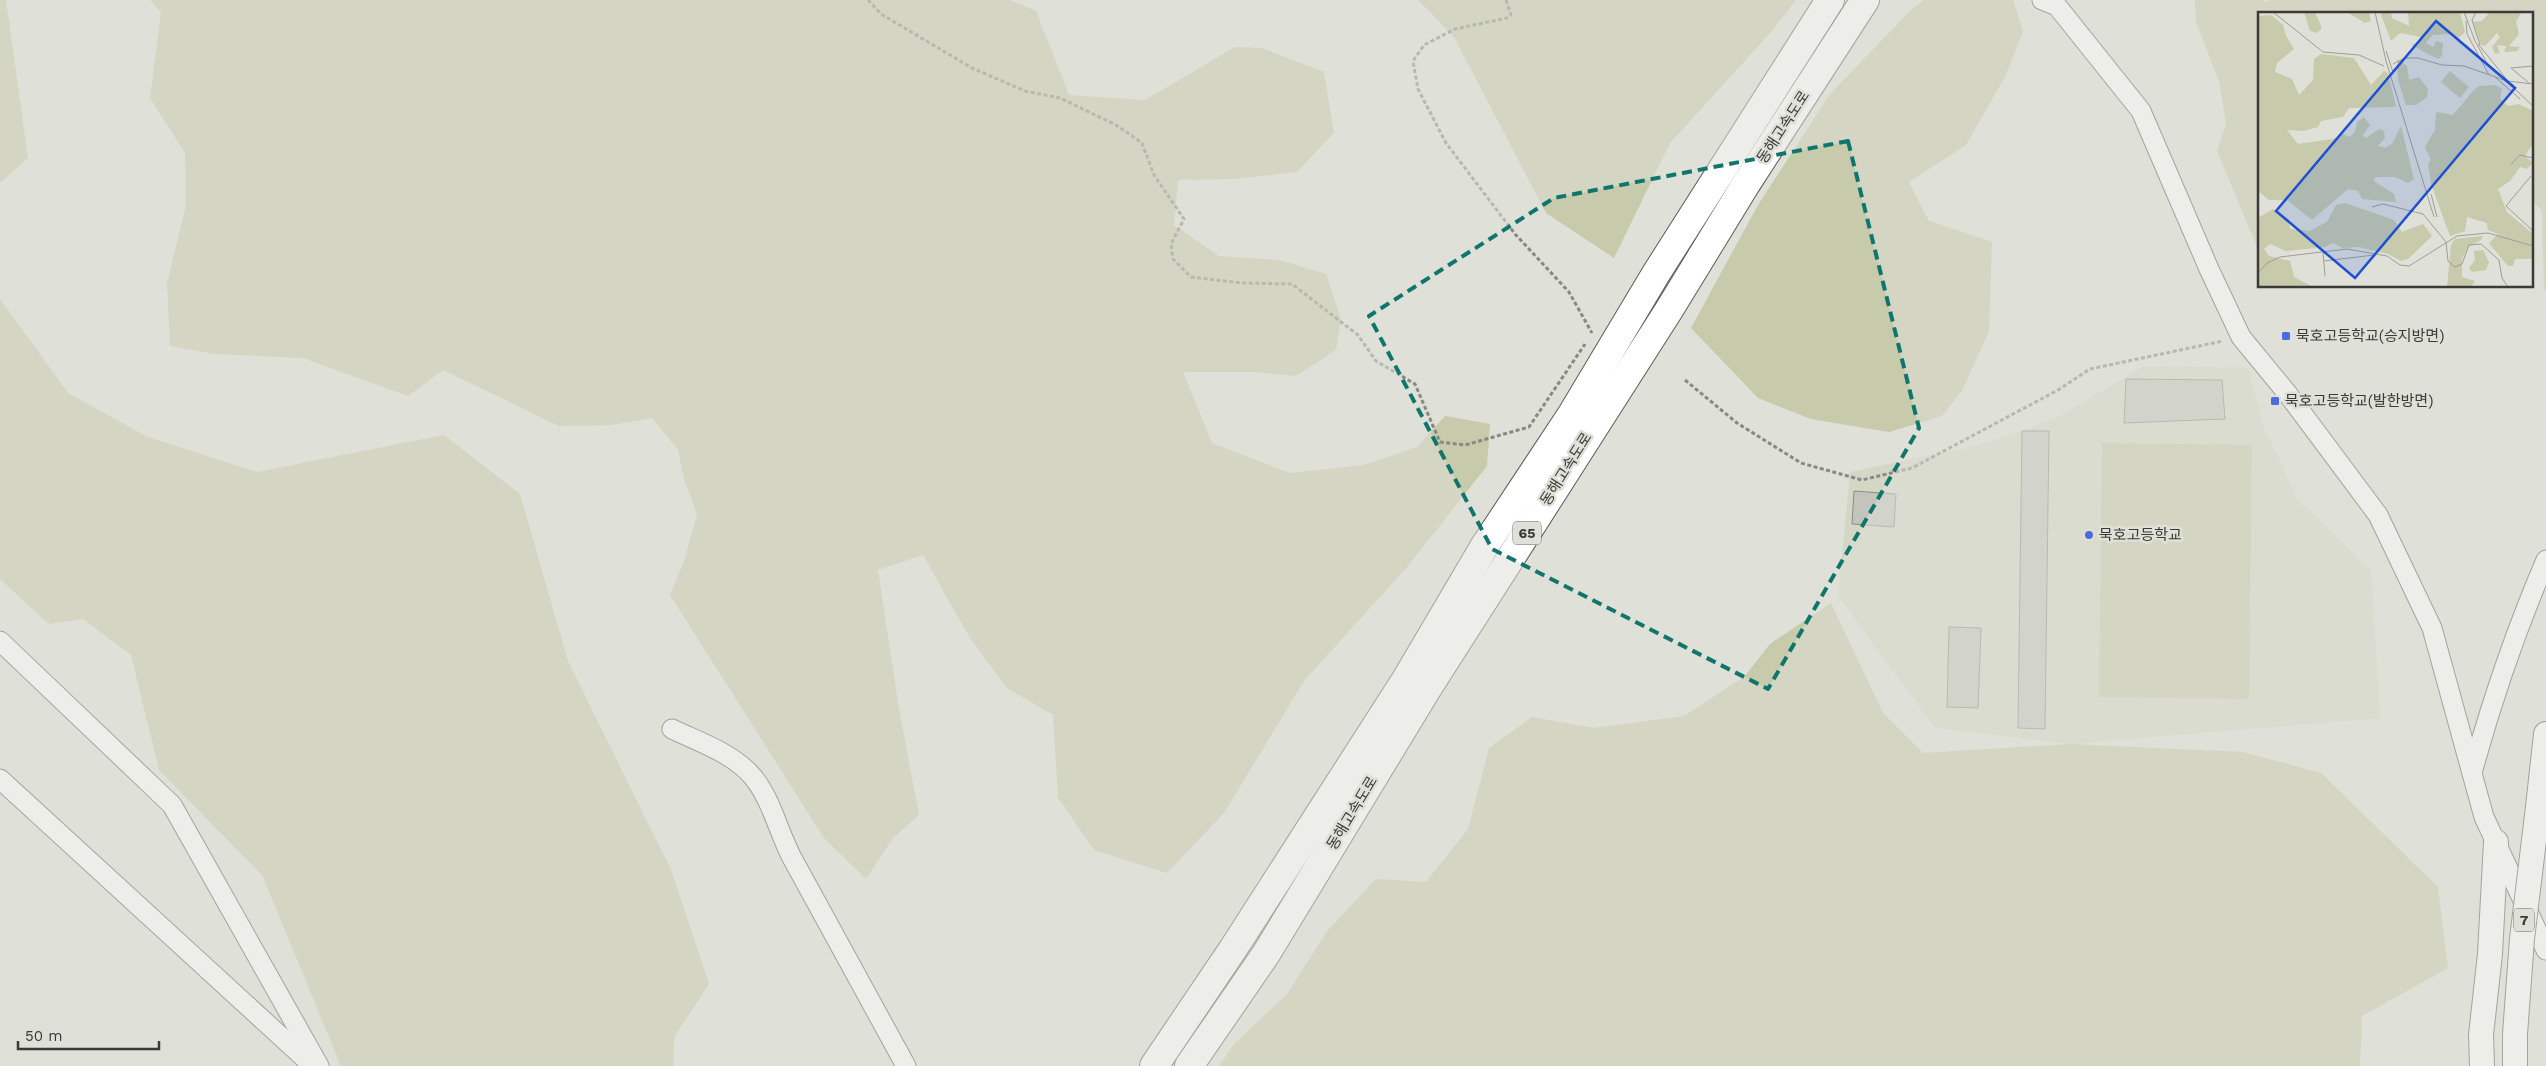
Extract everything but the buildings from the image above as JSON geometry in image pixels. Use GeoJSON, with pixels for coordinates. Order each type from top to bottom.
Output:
{"type":"FeatureCollection","features":[{"type":"Feature","properties":{"kind":"highway","name":"동해고속도로"},"geometry":{"type":"LineString","coordinates":[[1154,1066],[1233,949],[1405,681],[1484,547],[1572,414],[1657,272],[1830,0]]}},
{"type":"Feature","properties":{"kind":"highway","name":"동해고속도로"},"geometry":{"type":"LineString","coordinates":[[1189,1066],[1266,954],[1427,689],[1511,560],[1588,433],[1669,310],[1746,184],[1865,0]]}},
{"type":"Feature","properties":{"kind":"main road","name":"7"},"geometry":{"type":"LineString","coordinates":[[2515,1066],[2515,1034],[2522,939],[2546,734]]}},
{"type":"Feature","properties":{"kind":"main road"},"geometry":{"type":"LineString","coordinates":[[2482,1066],[2481,1035],[2490,954],[2496,842]]}},
{"type":"Feature","properties":{"kind":"street"},"geometry":{"type":"LineString","coordinates":[[2042,0],[2057,6],[2141,111],[2240,337],[2287,393],[2378,515],[2432,628],[2484,817],[2546,950]]}},
{"type":"Feature","properties":{"kind":"street"},"geometry":{"type":"LineString","coordinates":[[2472,774],[2491,703],[2524,610],[2546,560]]}},
{"type":"Feature","properties":{"kind":"street"},"geometry":{"type":"LineString","coordinates":[[0,641],[172,805],[319,1066]]}},
{"type":"Feature","properties":{"kind":"street"},"geometry":{"type":"LineString","coordinates":[[672,729],[726,755],[752,776],[763,791],[781,835],[855,975],[906,1066]]}},
{"type":"Feature","properties":{"kind":"street"},"geometry":{"type":"LineString","coordinates":[[0,778],[313,1066]]}},
{"type":"Feature","properties":{"kind":"path"},"geometry":{"type":"LineString","coordinates":[[868,0],[881,14],[972,68],[1025,91],[1060,98],[1116,124],[1142,143],[1154,175],[1184,219],[1171,244],[1173,259],[1191,277],[1241,283],[1292,284],[1358,336],[1376,361],[1415,384],[1440,442],[1465,445],[1529,426],[1593,332],[1569,292],[1515,234],[1446,142],[1418,89],[1413,61],[1424,45],[1455,29],[1507,18],[1511,15],[1511,10],[1506,0]]}},
{"type":"Feature","properties":{"kind":"path"},"geometry":{"type":"LineString","coordinates":[[1685,380],[1737,423],[1801,463],[1862,480],[1912,468],[2058,390],[2090,369],[2240,337]]}},
{"type":"Feature","properties":{"kind":"highlighted area"},"geometry":{"type":"Polygon","coordinates":[[[1848,141],[1919,428],[1768,689],[1492,549],[1369,316],[1554,198],[1848,141]]]}},
{"type":"Feature","properties":{"kind":"shaded area","name":"묵호고등학교"},"geometry":{"type":"Polygon","coordinates":[[[2144,366],[2248,368],[2262,423],[2297,499],[2371,571],[2380,718],[2072,744],[1935,728],[1838,596],[1850,472],[1974,446],[2022,431],[2058,417],[2144,366]]]}},
{"type":"Feature","properties":{"kind":"green space"},"geometry":{"type":"Polygon","coordinates":[[[0,0],[6,0],[28,158],[0,183],[0,0]]]}},
{"type":"Feature","properties":{"kind":"green space"},"geometry":{"type":"Polygon","coordinates":[[[150,0],[1009,0],[1036,11],[1069,95],[1145,100],[1235,47],[1262,48],[1324,72],[1334,133],[1297,172],[1234,179],[1178,180],[1174,225],[1219,256],[1279,260],[1326,274],[1341,319],[1336,350],[1296,376],[1255,372],[1183,372],[1212,443],[1290,473],[1364,465],[1417,447],[1445,416],[1490,424],[1487,466],[1407,567],[1304,681],[1224,813],[1167,873],[1094,850],[1058,798],[1053,715],[1007,688],[970,638],[923,555],[878,570],[899,709],[919,815],[893,838],[866,879],[824,838],[670,595],[685,558],[697,514],[684,479],[678,450],[652,418],[611,425],[559,426],[443,370],[408,396],[303,358],[215,354],[170,346],[167,283],[186,206],[185,153],[150,98],[161,12],[150,0]]]}},
{"type":"Feature","properties":{"kind":"green space"},"geometry":{"type":"Polygon","coordinates":[[[1418,0],[1796,0],[1772,31],[1670,143],[1614,258],[1546,213],[1454,37],[1418,0]]]}},
{"type":"Feature","properties":{"kind":"green space"},"geometry":{"type":"Polygon","coordinates":[[[1924,0],[2013,0],[2023,31],[2006,75],[1966,145],[1909,182],[1929,221],[1992,242],[1989,331],[1963,389],[1942,416],[1889,432],[1811,419],[1758,398],[1691,328],[1758,205],[1830,94],[1911,10],[1924,0]]]}},
{"type":"Feature","properties":{"kind":"green space"},"geometry":{"type":"Polygon","coordinates":[[[2195,0],[2262,0],[2265,2],[2270,0],[2546,0],[2546,290],[2544,290],[2542,211],[2534,202],[2534,12],[2258,12],[2258,249],[2217,151],[2226,124],[2219,81],[2196,22],[2195,0]]]}},
{"type":"Feature","properties":{"kind":"green space"},"geometry":{"type":"Polygon","coordinates":[[[0,299],[68,393],[148,437],[257,472],[444,435],[520,494],[568,661],[671,870],[709,984],[674,1037],[673,1066],[341,1066],[262,875],[159,770],[131,655],[83,619],[49,624],[0,579],[0,299]]]}},
{"type":"Feature","properties":{"kind":"green space"},"geometry":{"type":"Polygon","coordinates":[[[2102,443],[2252,445],[2249,699],[2099,697],[2102,443]]]}},
{"type":"Feature","properties":{"kind":"green space"},"geometry":{"type":"Polygon","coordinates":[[[1831,603],[1883,713],[1923,753],[2072,744],[2243,752],[2321,773],[2438,887],[2448,968],[2362,1016],[2360,1066],[1219,1066],[1235,1043],[1288,993],[1327,931],[1376,879],[1426,882],[1468,829],[1489,748],[1532,717],[1594,728],[1684,716],[1745,676],[1770,644],[1831,603]]]}},
{"type":"Feature","properties":{"kind":"place","name":"묵호고등학교(승지방면)"},"geometry":{"type":"Point","coordinates":[2286,336]}},
{"type":"Feature","properties":{"kind":"place","name":"묵호고등학교(발한방면)"},"geometry":{"type":"Point","coordinates":[2275,401]}},
{"type":"Feature","properties":{"kind":"place","name":"묵호고등학교"},"geometry":{"type":"Point","coordinates":[2089,535]}}]}
